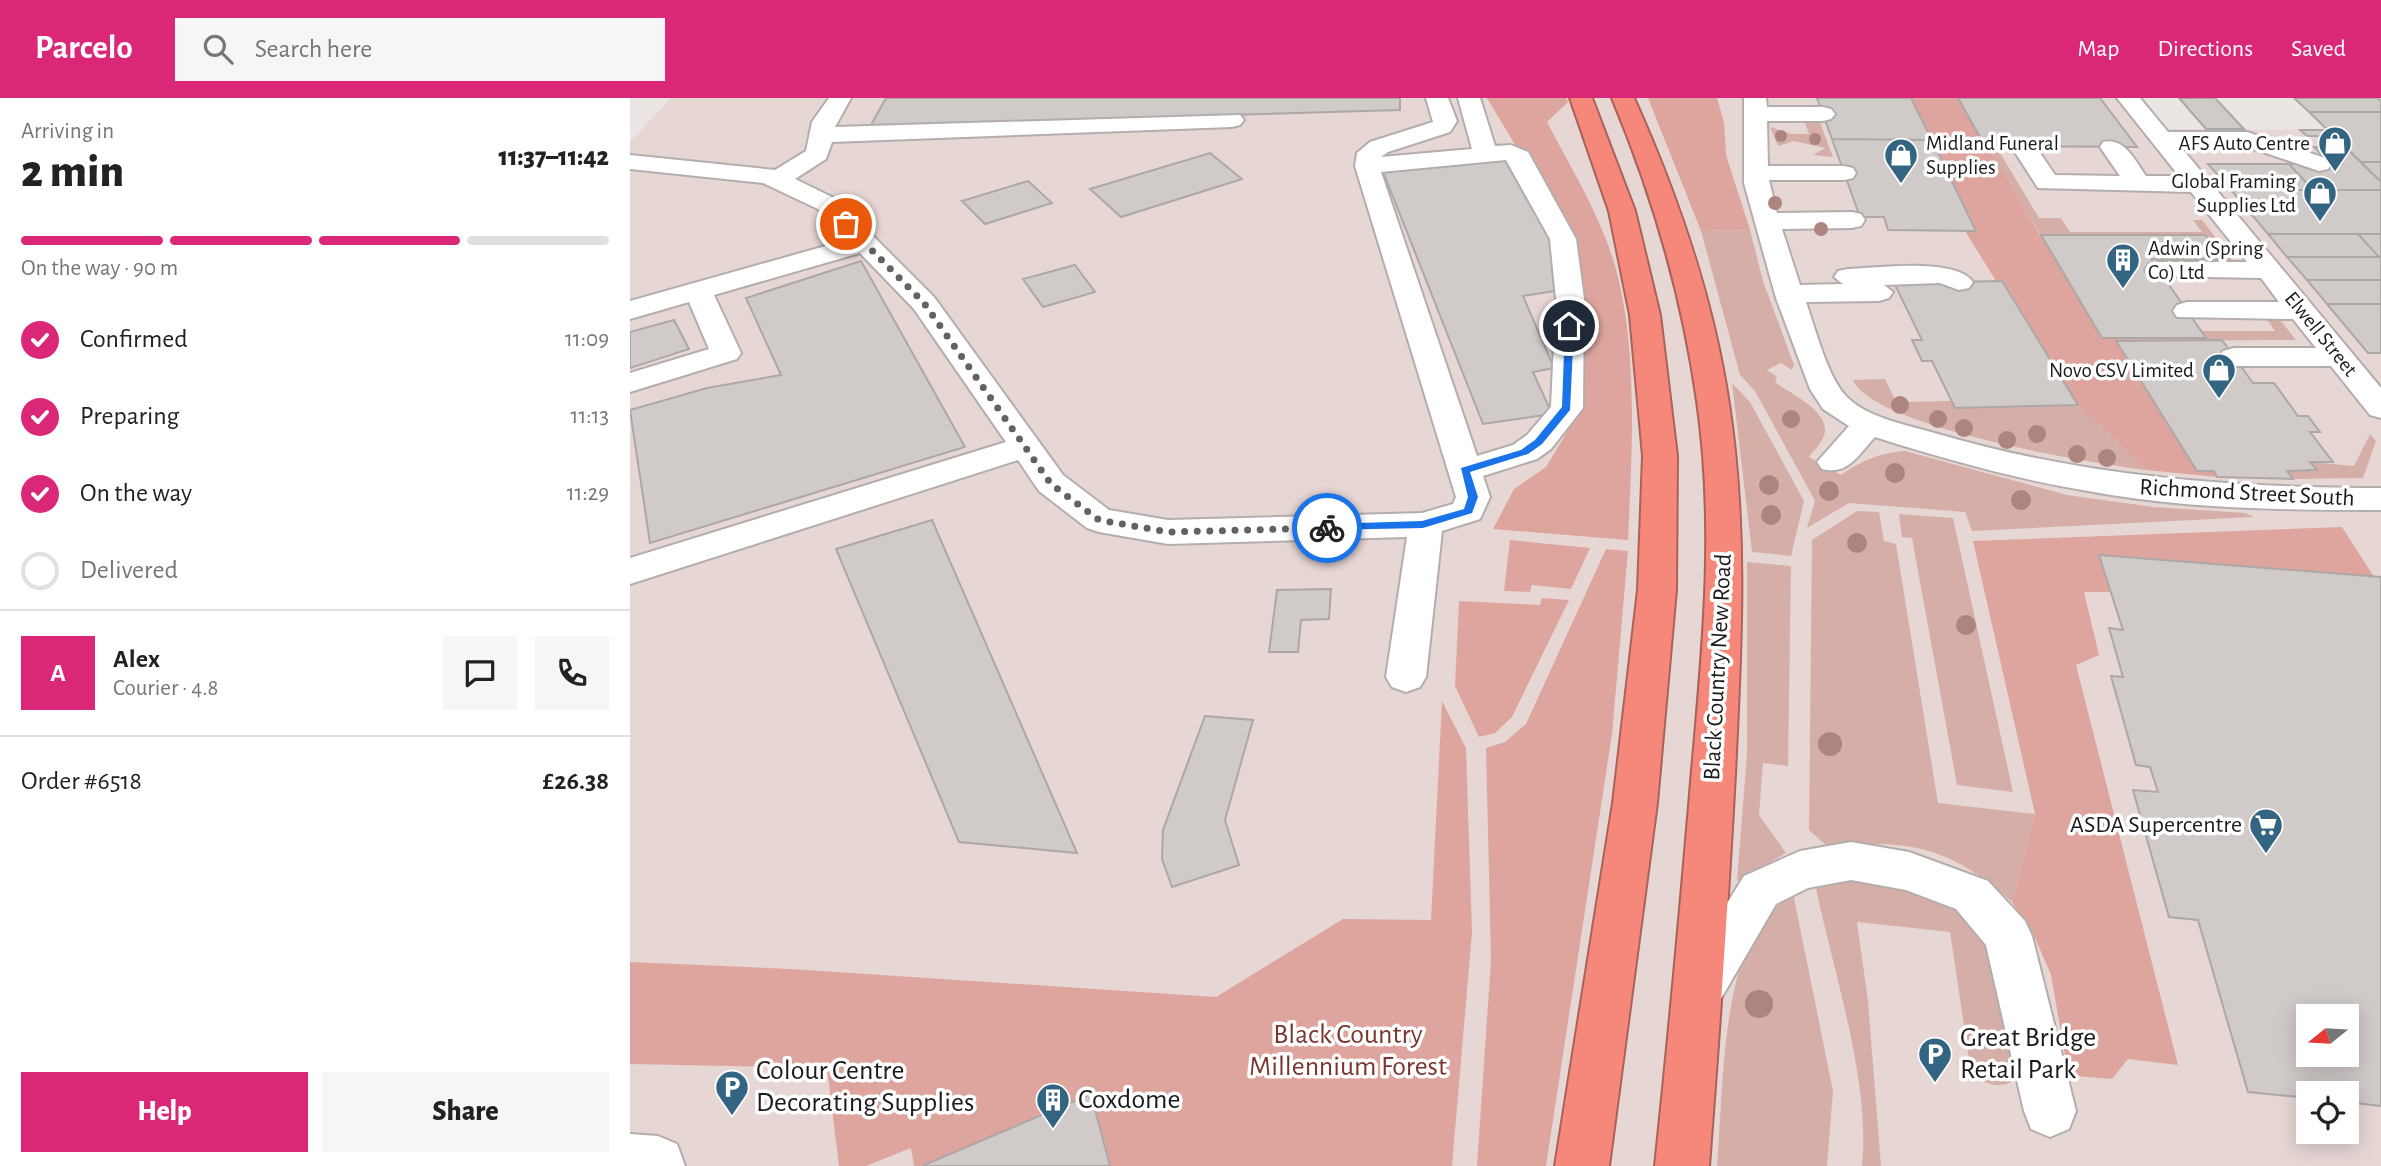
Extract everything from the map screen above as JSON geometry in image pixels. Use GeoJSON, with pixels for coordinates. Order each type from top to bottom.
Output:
{"type":"FeatureCollection","features":[{"type":"Feature","properties":{"kind":"highway"},"geometry":{"type":"LineString","coordinates":[[1581,98],[1622,211],[1631,250],[1645,315],[1660,456],[1657,590],[1635,803],[1582,1166]]}},
{"type":"Feature","properties":{"kind":"highway","name":"Black Country New Road"},"geometry":{"type":"LineString","coordinates":[[1623,98],[1650,157],[1678,237],[1701,321],[1720,439],[1725,595],[1698,993],[1682,1166]]}},
{"type":"Feature","properties":{"kind":"street"},"geometry":{"type":"LineString","coordinates":[[777,180],[817,154],[824,122],[840,98]]}},
{"type":"Feature","properties":{"kind":"street"},"geometry":{"type":"LineString","coordinates":[[630,162],[768,176],[827,204],[924,303],[1051,484],[1099,520],[1168,532],[1423,525],[1468,511],[1473,497],[1367,166],[1369,153],[1379,147],[1442,127],[1445,121],[1437,98]]}},
{"type":"Feature","properties":{"kind":"street"},"geometry":{"type":"LineString","coordinates":[[1469,98],[1485,153]]}},
{"type":"Feature","properties":{"kind":"street","name":"Elwell Street"},"geometry":{"type":"LineString","coordinates":[[2128,98],[2162,139],[2207,183],[2221,212],[2270,272]]}},
{"type":"Feature","properties":{"kind":"street"},"geometry":{"type":"LineString","coordinates":[[1755,105],[1821,109]]}},
{"type":"Feature","properties":{"kind":"street","name":"Richmond Street South"},"geometry":{"type":"LineString","coordinates":[[1755,105],[1757,166],[1766,221],[1789,294],[1827,393],[1833,402],[1870,423],[1991,461],[2070,479],[2219,497],[2381,499]]}},
{"type":"Feature","properties":{"kind":"street"},"geometry":{"type":"LineString","coordinates":[[821,135],[1233,120]]}},
{"type":"Feature","properties":{"kind":"street"},"geometry":{"type":"LineString","coordinates":[[2162,139],[2247,139],[2319,164]]}},
{"type":"Feature","properties":{"kind":"street"},"geometry":{"type":"LineString","coordinates":[[2262,144],[2280,164]]}},
{"type":"Feature","properties":{"kind":"street"},"geometry":{"type":"LineString","coordinates":[[2023,146],[2047,183],[2207,183]]}},
{"type":"Feature","properties":{"kind":"street"},"geometry":{"type":"LineString","coordinates":[[2111,184],[2102,151],[2139,184]]}},
{"type":"Feature","properties":{"kind":"street"},"geometry":{"type":"LineString","coordinates":[[1367,166],[1485,153],[1516,154],[1563,239],[1570,299],[1567,408],[1538,442],[1525,452],[1465,471]]}},
{"type":"Feature","properties":{"kind":"street"},"geometry":{"type":"LineString","coordinates":[[1757,166],[1842,166]]}},
{"type":"Feature","properties":{"kind":"street"},"geometry":{"type":"LineString","coordinates":[[2221,212],[2248,211]]}},
{"type":"Feature","properties":{"kind":"street"},"geometry":{"type":"LineString","coordinates":[[1766,221],[1852,220]]}},
{"type":"Feature","properties":{"kind":"street"},"geometry":{"type":"LineString","coordinates":[[2245,241],[2274,241]]}},
{"type":"Feature","properties":{"kind":"street"},"geometry":{"type":"LineString","coordinates":[[630,310],[866,243]]}},
{"type":"Feature","properties":{"kind":"street"},"geometry":{"type":"LineString","coordinates":[[2159,270],[2191,265],[2270,272],[2306,301],[2344,343]]}},
{"type":"Feature","properties":{"kind":"street"},"geometry":{"type":"LineString","coordinates":[[1847,274],[1898,292]]}},
{"type":"Feature","properties":{"kind":"street"},"geometry":{"type":"LineString","coordinates":[[1789,294],[1847,274],[1944,275],[1959,282]]}},
{"type":"Feature","properties":{"kind":"street"},"geometry":{"type":"LineString","coordinates":[[630,383],[726,353],[698,291]]}},
{"type":"Feature","properties":{"kind":"street"},"geometry":{"type":"LineString","coordinates":[[2187,311],[2306,301]]}},
{"type":"Feature","properties":{"kind":"street"},"geometry":{"type":"LineString","coordinates":[[2234,357],[2344,343]]}},
{"type":"Feature","properties":{"kind":"street","name":"Elwell Street"},"geometry":{"type":"LineString","coordinates":[[2344,343],[2375,392]]}},
{"type":"Feature","properties":{"kind":"street"},"geometry":{"type":"LineString","coordinates":[[1834,462],[1870,423]]}},
{"type":"Feature","properties":{"kind":"street"},"geometry":{"type":"LineString","coordinates":[[630,571],[1026,447]]}},
{"type":"Feature","properties":{"kind":"street"},"geometry":{"type":"LineString","coordinates":[[1406,677],[1425,539],[1423,525]]}},
{"type":"Feature","properties":{"kind":"street"},"geometry":{"type":"LineString","coordinates":[[630,586],[630,597]]}},
{"type":"Feature","properties":{"kind":"street"},"geometry":{"type":"LineString","coordinates":[[1698,993],[1760,890],[1800,870],[1851,861],[1909,871],[1972,895],[2008,936],[2050,1111]]}},
{"type":"Feature","properties":{"kind":"street"},"geometry":{"type":"LineString","coordinates":[[630,1161],[658,1163],[658,1166]]}},
{"type":"Feature","properties":{"kind":"shaded area"},"geometry":{"type":"Polygon","coordinates":[[[671,98],[2128,98],[2154,129],[2326,130],[2294,98],[2381,98],[2381,1166],[630,1166],[630,142],[671,98]]]}},
{"type":"Feature","properties":{"kind":"shaded area"},"geometry":{"type":"Polygon","coordinates":[[[1804,120],[1819,120],[1833,157],[1813,155],[1825,148],[1794,141],[1778,146],[1770,127],[1791,134],[1809,134],[1804,120]]]}},
{"type":"Feature","properties":{"kind":"shaded area"},"geometry":{"type":"Polygon","coordinates":[[[1985,146],[1996,146],[2039,218],[2061,218],[2070,232],[2202,232],[2193,220],[2202,220],[2236,264],[2224,264],[2205,235],[2041,235],[1985,146]]]}},
{"type":"Feature","properties":{"kind":"shaded area"},"geometry":{"type":"Polygon","coordinates":[[[1750,230],[1763,281],[1794,365],[1792,370],[1781,363],[1767,370],[1777,377],[1775,382],[1809,405],[1823,420],[1825,429],[1822,441],[1809,457],[1841,475],[1872,458],[1905,451],[2067,495],[2153,507],[2245,513],[2254,517],[1972,531],[1965,512],[1849,503],[1807,528],[1815,501],[1755,391],[1740,375],[1701,231],[1750,230]]]}},
{"type":"Feature","properties":{"kind":"shaded area"},"geometry":{"type":"Polygon","coordinates":[[[2277,316],[2296,340],[2116,341],[2115,338],[2205,338],[2201,331],[2275,331],[2266,318],[2277,316]]]}},
{"type":"Feature","properties":{"kind":"shaded area"},"geometry":{"type":"Polygon","coordinates":[[[1885,379],[1896,402],[1952,401],[1955,408],[2078,405],[2146,470],[2036,451],[1941,428],[1900,413],[1869,397],[1853,380],[1885,379]]]}},
{"type":"Feature","properties":{"kind":"shaded area"},"geometry":{"type":"Polygon","coordinates":[[[1732,383],[1750,402],[1804,501],[1791,556],[1752,552],[1732,383]]]}},
{"type":"Feature","properties":{"kind":"shaded area"},"geometry":{"type":"Polygon","coordinates":[[[2370,434],[2376,441],[2363,478],[2293,479],[2287,471],[2316,470],[2310,462],[2354,466],[2370,434]]]}},
{"type":"Feature","properties":{"kind":"shaded area"},"geometry":{"type":"Polygon","coordinates":[[[1857,511],[1879,512],[1884,541],[1896,544],[1938,803],[2035,814],[2012,902],[1969,869],[1927,850],[1882,844],[1828,847],[1809,830],[1812,540],[1857,511]]]}},
{"type":"Feature","properties":{"kind":"shaded area"},"geometry":{"type":"Polygon","coordinates":[[[1899,514],[1953,518],[2013,792],[1957,785],[1912,538],[1902,537],[1899,514]]]}},
{"type":"Feature","properties":{"kind":"shaded area"},"geometry":{"type":"Polygon","coordinates":[[[1747,562],[1791,566],[1788,766],[1763,763],[1759,815],[1786,853],[1737,881],[1747,754],[1747,562]]]}},
{"type":"Feature","properties":{"kind":"shaded area"},"geometry":{"type":"Polygon","coordinates":[[[1885,879],[1926,886],[1984,926],[2019,1066],[2017,1079],[1996,1085],[1978,1077],[1970,1065],[1950,932],[1857,922],[1868,1001],[1881,1166],[1862,1166],[1861,1098],[1856,1061],[1815,883],[1885,879]]]}},
{"type":"Feature","properties":{"kind":"shaded area"},"geometry":{"type":"Polygon","coordinates":[[[1793,893],[1833,1091],[1827,1166],[1717,1166],[1726,1042],[1737,979],[1746,951],[1761,922],[1793,893]]]}},
{"type":"Feature","properties":{"kind":"green space"},"geometry":{"type":"Polygon","coordinates":[[[1487,98],[1566,98],[1568,102],[1547,122],[1605,237],[1624,308],[1629,347],[1632,426],[1628,540],[1493,529],[1514,489],[1546,467],[1584,404],[1576,247],[1487,98]]]}},
{"type":"Feature","properties":{"kind":"green space"},"geometry":{"type":"Polygon","coordinates":[[[1648,98],[1717,98],[1724,122],[1726,155],[1750,230],[1701,231],[1648,98]]]}},
{"type":"Feature","properties":{"kind":"green space"},"geometry":{"type":"Polygon","coordinates":[[[1911,98],[1958,98],[2102,338],[2115,338],[2197,471],[2214,471],[2217,477],[2146,470],[2078,405],[2003,281],[1996,281],[1965,231],[1976,230],[1911,98]]]}},
{"type":"Feature","properties":{"kind":"green space"},"geometry":{"type":"Polygon","coordinates":[[[2342,527],[2374,577],[2099,556],[2111,592],[2084,592],[2099,655],[2076,665],[2178,1065],[2128,1059],[2112,1079],[2075,1076],[2067,1067],[2051,975],[2036,940],[2012,902],[2035,814],[1973,541],[2342,527]]]}},
{"type":"Feature","properties":{"kind":"green space"},"geometry":{"type":"Polygon","coordinates":[[[1510,540],[1590,548],[1571,589],[1532,585],[1530,592],[1504,591],[1510,540]]]}},
{"type":"Feature","properties":{"kind":"green space","name":"Black Country Millennium Forest"},"geometry":{"type":"Polygon","coordinates":[[[1606,549],[1628,551],[1612,734],[1546,1166],[1477,1166],[1491,960],[1486,748],[1505,742],[1526,724],[1606,549]]]}},
{"type":"Feature","properties":{"kind":"green space"},"geometry":{"type":"Polygon","coordinates":[[[1542,598],[1569,600],[1512,717],[1495,733],[1479,737],[1455,686],[1459,601],[1540,605],[1542,598]]]}},
{"type":"Feature","properties":{"kind":"green space","name":"Black Country Millennium Forest"},"geometry":{"type":"Polygon","coordinates":[[[1442,701],[1466,748],[1472,932],[1452,1166],[1110,1166],[1090,1094],[922,1166],[914,1166],[911,1148],[866,1166],[839,1166],[827,1068],[630,1064],[630,962],[791,969],[1216,997],[1343,919],[1431,920],[1442,701]]]}},
{"type":"Feature","properties":{"kind":"building"},"geometry":{"type":"Polygon","coordinates":[[[886,98],[1400,98],[1400,110],[871,125],[886,98]]]}},
{"type":"Feature","properties":{"kind":"building"},"geometry":{"type":"Polygon","coordinates":[[[1817,98],[1911,98],[1932,140],[1832,139],[1817,98]]]}},
{"type":"Feature","properties":{"kind":"building"},"geometry":{"type":"Polygon","coordinates":[[[1958,98],[2100,98],[2137,147],[1985,146],[1958,98]]]}},
{"type":"Feature","properties":{"kind":"building"},"geometry":{"type":"Polygon","coordinates":[[[2179,98],[2215,98],[2244,129],[2206,129],[2179,98]]]}},
{"type":"Feature","properties":{"kind":"building"},"geometry":{"type":"Polygon","coordinates":[[[2294,98],[2377,98],[2381,101],[2381,112],[2309,112],[2294,98]]]}},
{"type":"Feature","properties":{"kind":"building"},"geometry":{"type":"Polygon","coordinates":[[[2309,112],[2381,112],[2381,162],[2361,162],[2309,112]]]}},
{"type":"Feature","properties":{"kind":"building"},"geometry":{"type":"Polygon","coordinates":[[[2300,130],[2327,130],[2334,136],[2307,136],[2300,130]]]}},
{"type":"Feature","properties":{"kind":"building","name":"Midland Funeral Supplies"},"geometry":{"type":"Polygon","coordinates":[[[1832,139],[1932,140],[1976,231],[1888,230],[1884,217],[1860,217],[1832,139]]]}},
{"type":"Feature","properties":{"kind":"building","name":"AFS Auto Centre"},"geometry":{"type":"Polygon","coordinates":[[[2314,147],[2345,147],[2381,182],[2381,190],[2313,190],[2289,164],[2343,164],[2329,162],[2314,147]]]}},
{"type":"Feature","properties":{"kind":"building"},"geometry":{"type":"Polygon","coordinates":[[[1210,153],[1242,179],[1121,217],[1090,189],[1210,153]]]}},
{"type":"Feature","properties":{"kind":"building"},"geometry":{"type":"Polygon","coordinates":[[[1508,155],[1557,242],[1562,290],[1523,296],[1554,368],[1533,372],[1552,414],[1483,424],[1382,169],[1508,155]]]}},
{"type":"Feature","properties":{"kind":"building"},"geometry":{"type":"Polygon","coordinates":[[[2361,162],[2381,162],[2381,182],[2361,162]]]}},
{"type":"Feature","properties":{"kind":"building"},"geometry":{"type":"Polygon","coordinates":[[[2208,164],[2289,164],[2313,190],[2231,190],[2208,164]]]}},
{"type":"Feature","properties":{"kind":"building"},"geometry":{"type":"Polygon","coordinates":[[[1028,181],[1052,203],[985,224],[962,201],[1028,181]]]}},
{"type":"Feature","properties":{"kind":"building","name":"Global Framing Supplies Ltd"},"geometry":{"type":"Polygon","coordinates":[[[2231,190],[2381,190],[2381,234],[2268,234],[2231,190]]]}},
{"type":"Feature","properties":{"kind":"building"},"geometry":{"type":"Polygon","coordinates":[[[2268,234],[2358,234],[2379,257],[2287,257],[2268,234]]]}},
{"type":"Feature","properties":{"kind":"building"},"geometry":{"type":"Polygon","coordinates":[[[2358,234],[2381,234],[2381,257],[2379,257],[2358,234]]]}},
{"type":"Feature","properties":{"kind":"building","name":"Adwin (Spring Co) Ltd"},"geometry":{"type":"Polygon","coordinates":[[[2041,235],[2205,235],[2224,259],[2151,259],[2206,338],[2102,338],[2041,235]]]}},
{"type":"Feature","properties":{"kind":"building"},"geometry":{"type":"Polygon","coordinates":[[[2287,257],[2381,257],[2381,280],[2307,280],[2287,257]]]}},
{"type":"Feature","properties":{"kind":"building"},"geometry":{"type":"Polygon","coordinates":[[[861,261],[965,447],[650,543],[630,410],[707,388],[781,375],[746,298],[861,261]]]}},
{"type":"Feature","properties":{"kind":"building"},"geometry":{"type":"Polygon","coordinates":[[[1075,265],[1095,292],[1043,307],[1023,279],[1075,265]]]}},
{"type":"Feature","properties":{"kind":"building"},"geometry":{"type":"Polygon","coordinates":[[[2307,280],[2381,280],[2381,304],[2327,304],[2307,280]]]}},
{"type":"Feature","properties":{"kind":"building"},"geometry":{"type":"Polygon","coordinates":[[[2002,281],[2078,405],[1955,408],[1932,361],[1922,361],[1912,340],[1922,340],[1894,283],[2002,281]]]}},
{"type":"Feature","properties":{"kind":"building"},"geometry":{"type":"Polygon","coordinates":[[[2327,304],[2381,304],[2381,353],[2368,353],[2327,304]]]}},
{"type":"Feature","properties":{"kind":"building"},"geometry":{"type":"Polygon","coordinates":[[[674,320],[689,349],[630,368],[630,332],[674,320]]]}},
{"type":"Feature","properties":{"kind":"building","name":"Novo CSV Limited"},"geometry":{"type":"Polygon","coordinates":[[[2222,340],[2253,383],[2274,383],[2298,416],[2308,416],[2320,432],[2310,432],[2333,462],[2310,462],[2317,470],[2287,471],[2293,479],[2217,477],[2214,471],[2197,471],[2116,341],[2222,340]]]}},
{"type":"Feature","properties":{"kind":"building"},"geometry":{"type":"Polygon","coordinates":[[[932,520],[1077,853],[959,842],[836,549],[932,520]]]}},
{"type":"Feature","properties":{"kind":"building","name":"ASDA Supercentre"},"geometry":{"type":"Polygon","coordinates":[[[2099,555],[2381,577],[2381,1106],[2359,1103],[2359,1081],[2296,1081],[2296,1097],[2248,1092],[2198,920],[2169,917],[2133,790],[2158,792],[2150,767],[2136,765],[2111,676],[2123,677],[2109,628],[2123,630],[2099,555]]]}},
{"type":"Feature","properties":{"kind":"building"},"geometry":{"type":"Polygon","coordinates":[[[1331,589],[1329,619],[1301,620],[1298,652],[1269,652],[1277,590],[1331,589]]]}},
{"type":"Feature","properties":{"kind":"building"},"geometry":{"type":"Polygon","coordinates":[[[1205,716],[1253,720],[1225,820],[1239,865],[1172,887],[1162,859],[1163,830],[1205,716]]]}},
{"type":"Feature","properties":{"kind":"building","name":"Coxdome"},"geometry":{"type":"Polygon","coordinates":[[[1091,1094],[1110,1166],[922,1166],[1091,1094]]]}},
{"type":"Feature","properties":{"kind":"way so far"},"geometry":{"type":"LineString","coordinates":[[846,224],[924,303],[1051,484],[1099,520],[1168,532],[1327,528]]}},
{"type":"Feature","properties":{"kind":"place","name":"AFS Auto Centre"},"geometry":{"type":"Point","coordinates":[2335,173]}},
{"type":"Feature","properties":{"kind":"place","name":"Midland Funeral Supplies"},"geometry":{"type":"Point","coordinates":[1901,185]}},
{"type":"Feature","properties":{"kind":"place","name":"Global Framing Supplies Ltd"},"geometry":{"type":"Point","coordinates":[2320,223]}},
{"type":"Feature","properties":{"kind":"place","name":"Adwin (Spring Co) Ltd"},"geometry":{"type":"Point","coordinates":[2123,290]}},
{"type":"Feature","properties":{"kind":"place","name":"Novo CSV Limited"},"geometry":{"type":"Point","coordinates":[2219,400]}},
{"type":"Feature","properties":{"kind":"place","name":"ASDA Supercentre"},"geometry":{"type":"Point","coordinates":[2266,855]}},
{"type":"Feature","properties":{"kind":"place","name":"Great Bridge Retail Park"},"geometry":{"type":"Point","coordinates":[1935,1084]}},
{"type":"Feature","properties":{"kind":"place","name":"Colour Centre Decorating Supplies"},"geometry":{"type":"Point","coordinates":[732,1117]}},
{"type":"Feature","properties":{"kind":"place","name":"Coxdome"},"geometry":{"type":"Point","coordinates":[1053,1130]}},
{"type":"Feature","properties":{"kind":"route"},"geometry":{"type":"LineString","coordinates":[[1327,528],[1423,525],[1454,518],[1468,511],[1473,497],[1465,471],[1504,461],[1525,452],[1538,442],[1567,408],[1569,326]]}}]}
